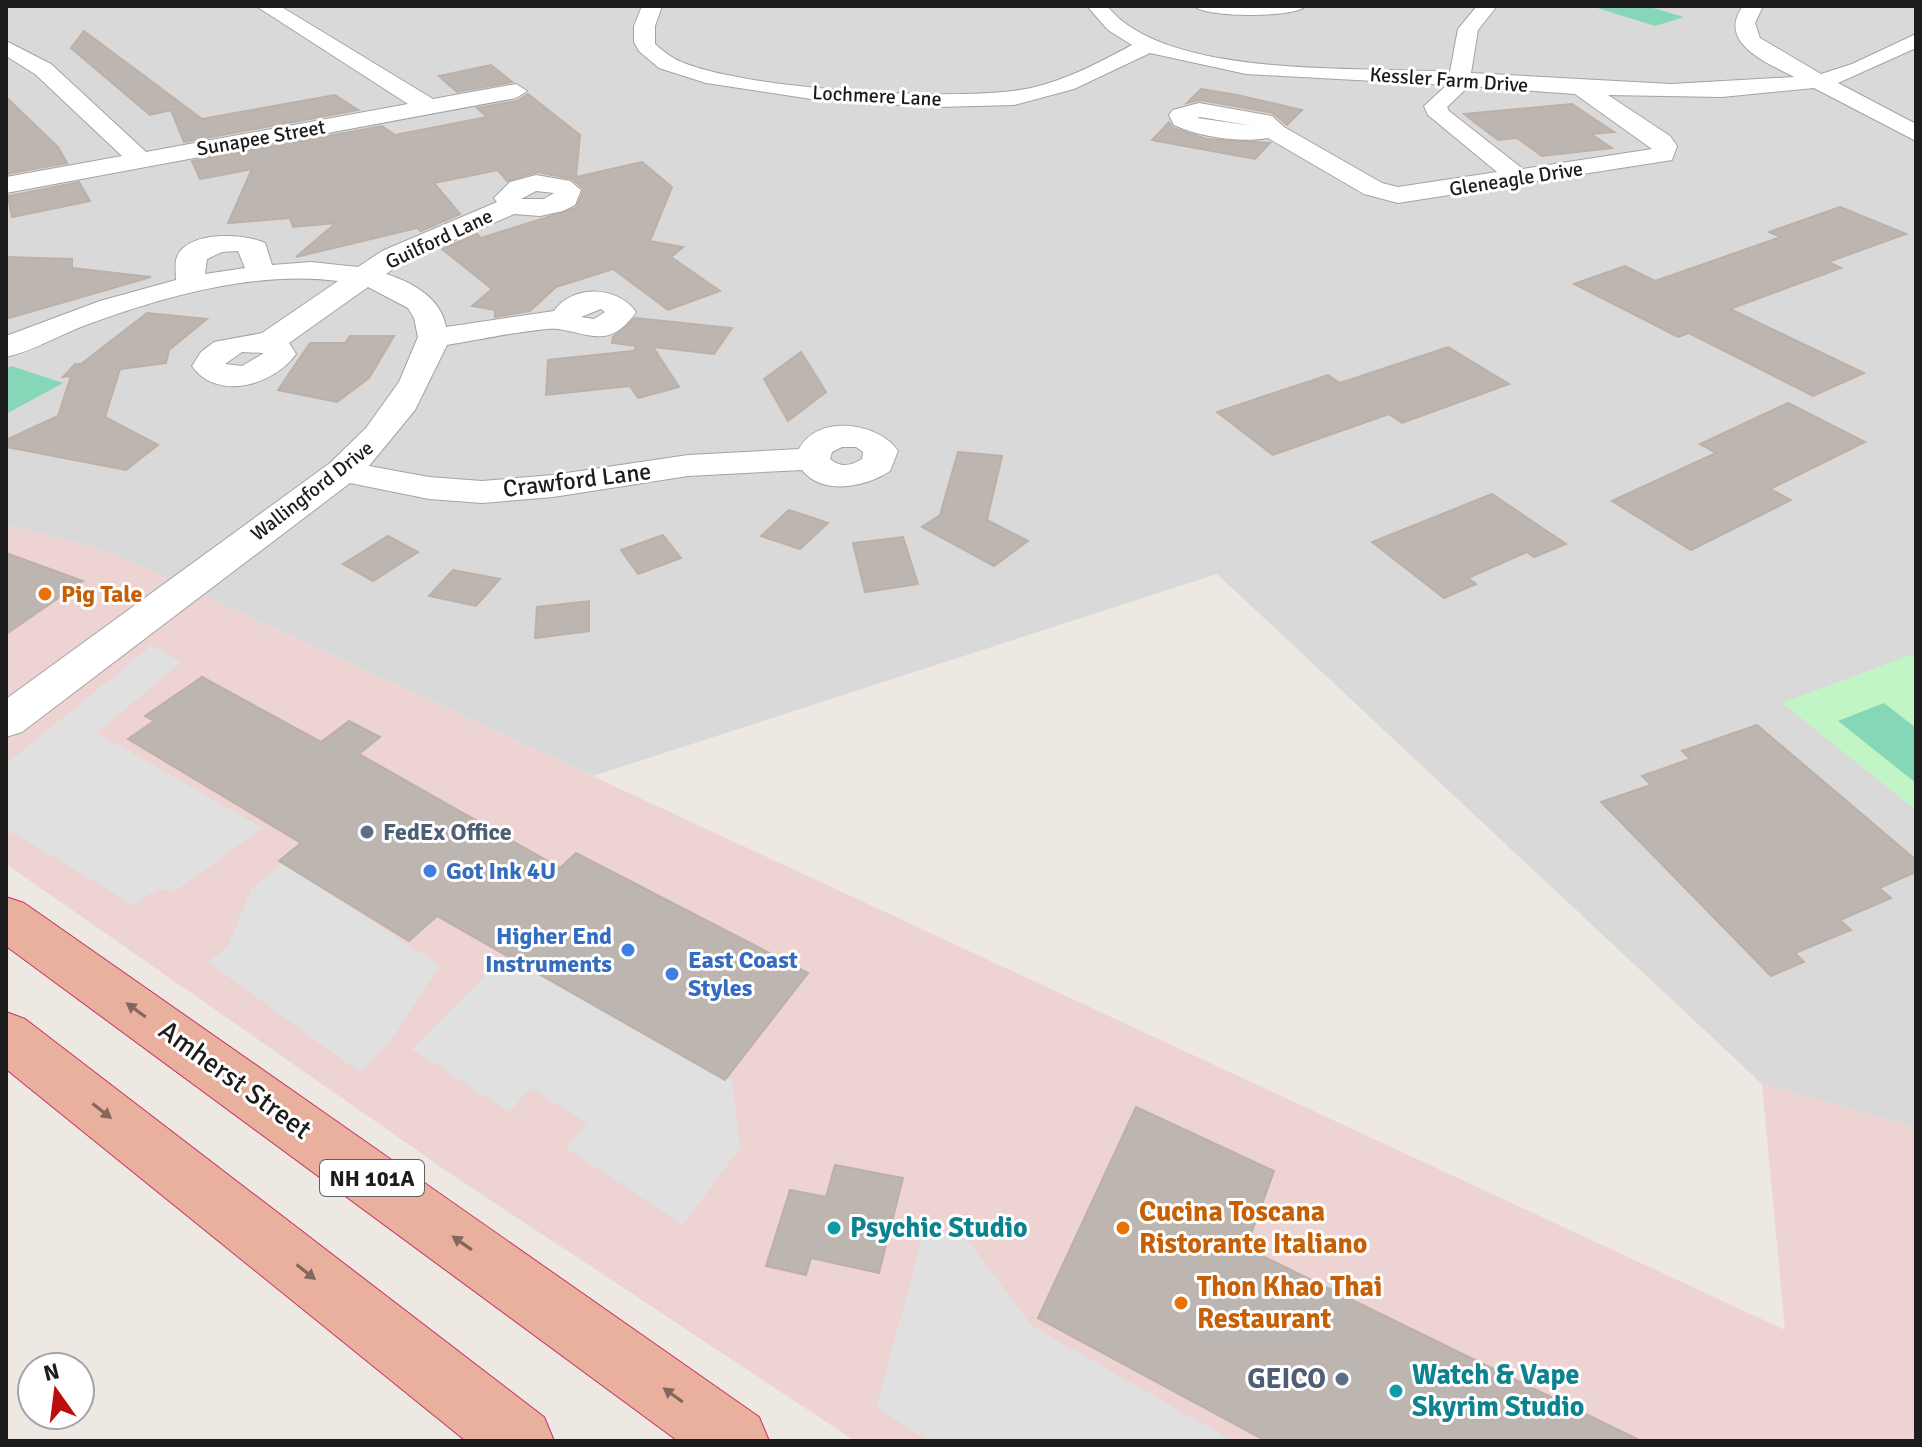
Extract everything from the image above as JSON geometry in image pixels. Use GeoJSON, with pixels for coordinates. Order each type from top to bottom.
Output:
{"type":"FeatureCollection","features":[{"type":"Feature","properties":{"kind":"highway","name":"Amherst Street"},"geometry":{"type":"LineString","coordinates":[[6,918],[735,1441]]}},
{"type":"Feature","properties":{"kind":"highway"},"geometry":{"type":"LineString","coordinates":[[6,1036],[520,1441]]}},
{"type":"Feature","properties":{"kind":"street"},"geometry":{"type":"LineString","coordinates":[[266,6],[429,107]]}},
{"type":"Feature","properties":{"kind":"street","name":"Lochmere Lane"},"geometry":{"type":"LineString","coordinates":[[652,6],[644,40],[646,47],[660,60],[686,70],[755,87],[817,94],[949,100],[1016,98],[1051,89],[1149,45]]}},
{"type":"Feature","properties":{"kind":"street","name":"Kessler Farm Drive"},"geometry":{"type":"LineString","coordinates":[[1097,6],[1118,29],[1149,45],[1189,58],[1253,69],[1582,88],[1710,88],[1824,83],[1866,93],[1916,116]]}},
{"type":"Feature","properties":{"kind":"street"},"geometry":{"type":"LineString","coordinates":[[1204,6],[1231,9],[1296,6]]}},
{"type":"Feature","properties":{"kind":"street"},"geometry":{"type":"LineString","coordinates":[[1487,6],[1468,29],[1460,62],[1462,79],[1458,87],[1438,103],[1436,111],[1518,177]]}},
{"type":"Feature","properties":{"kind":"street","name":"Kessler Farm Drive"},"geometry":{"type":"LineString","coordinates":[[1753,6],[1743,24],[1748,39],[1771,57],[1916,134]]}},
{"type":"Feature","properties":{"kind":"street"},"geometry":{"type":"LineString","coordinates":[[1824,83],[1862,70],[1916,40]]}},
{"type":"Feature","properties":{"kind":"street"},"geometry":{"type":"LineString","coordinates":[[6,47],[43,69],[141,160]]}},
{"type":"Feature","properties":{"kind":"street","name":"Gleneagle Drive"},"geometry":{"type":"LineString","coordinates":[[1272,130],[1384,192],[1413,194],[1663,155],[1665,146],[1661,141],[1582,88]]}},
{"type":"Feature","properties":{"kind":"street","name":"Sunapee Street"},"geometry":{"type":"LineString","coordinates":[[6,185],[516,91]]}},
{"type":"Feature","properties":{"kind":"street","name":"Guilford Lane"},"geometry":{"type":"LineString","coordinates":[[268,343],[407,249],[512,205]]}},
{"type":"Feature","properties":{"kind":"street"},"geometry":{"type":"LineString","coordinates":[[6,348],[117,304],[191,285],[260,274],[308,271],[367,275],[396,288],[426,312],[433,338],[565,319]]}},
{"type":"Feature","properties":{"kind":"street","name":"Wallingford Drive"},"geometry":{"type":"LineString","coordinates":[[6,721],[343,471],[374,443],[396,417],[433,338]]}},
{"type":"Feature","properties":{"kind":"street","name":"Crawford Lane"},"geometry":{"type":"LineString","coordinates":[[343,471],[423,487],[479,492],[563,487],[703,464],[812,459]]}},
{"type":"Feature","properties":{"kind":"shaded area"},"geometry":{"type":"Polygon","coordinates":[[[6,6],[1916,6],[1916,1128],[1762,1084],[1217,574],[593,776],[110,552],[6,524],[6,6]]]}},
{"type":"Feature","properties":{"kind":"shaded area"},"geometry":{"type":"Polygon","coordinates":[[[6,524],[110,552],[1785,1330],[1762,1084],[1916,1128],[1916,1441],[855,1441],[451,1174],[6,864],[6,524]]]}},
{"type":"Feature","properties":{"kind":"shaded area"},"geometry":{"type":"Polygon","coordinates":[[[152,645],[181,662],[97,733],[263,828],[174,892],[158,889],[133,905],[6,829],[6,764],[152,645]]]}},
{"type":"Feature","properties":{"kind":"shaded area"},"geometry":{"type":"Polygon","coordinates":[[[283,863],[440,965],[390,1042],[359,1072],[208,962],[228,946],[252,888],[283,863]]]}},
{"type":"Feature","properties":{"kind":"shaded area"},"geometry":{"type":"Polygon","coordinates":[[[512,949],[732,1079],[740,1148],[683,1225],[566,1148],[587,1123],[531,1088],[509,1112],[412,1049],[512,949]]]}},
{"type":"Feature","properties":{"kind":"shaded area"},"geometry":{"type":"Polygon","coordinates":[[[925,1228],[966,1238],[1032,1326],[1233,1441],[929,1441],[876,1408],[925,1228]]]}},
{"type":"Feature","properties":{"kind":"green space"},"geometry":{"type":"Polygon","coordinates":[[[1591,6],[1646,6],[1684,17],[1655,26],[1591,6]]]}},
{"type":"Feature","properties":{"kind":"green space"},"geometry":{"type":"Polygon","coordinates":[[[11,366],[63,383],[6,414],[6,369],[11,366]]]}},
{"type":"Feature","properties":{"kind":"green space"},"geometry":{"type":"Polygon","coordinates":[[[1916,653],[1916,810],[1782,703],[1916,653]]]}},
{"type":"Feature","properties":{"kind":"green space"},"geometry":{"type":"Polygon","coordinates":[[[1884,703],[1916,728],[1916,783],[1838,721],[1884,703]]]}},
{"type":"Feature","properties":{"kind":"building"},"geometry":{"type":"Polygon","coordinates":[[[84,31],[202,119],[335,95],[358,110],[184,142],[171,110],[150,115],[71,48],[84,31]]]}},
{"type":"Feature","properties":{"kind":"building"},"geometry":{"type":"Polygon","coordinates":[[[491,65],[512,82],[457,92],[439,76],[491,65]]]}},
{"type":"Feature","properties":{"kind":"building"},"geometry":{"type":"Polygon","coordinates":[[[1201,89],[1302,110],[1287,125],[1273,113],[1200,100],[1187,103],[1201,89]]]}},
{"type":"Feature","properties":{"kind":"building"},"geometry":{"type":"Polygon","coordinates":[[[528,94],[580,135],[576,177],[642,162],[672,187],[650,241],[683,247],[671,257],[720,291],[668,310],[613,269],[556,287],[530,311],[495,317],[495,310],[472,306],[492,289],[442,249],[477,234],[481,238],[576,208],[584,189],[572,179],[537,172],[507,181],[498,170],[434,183],[460,214],[421,231],[417,228],[296,257],[336,223],[293,227],[290,218],[228,223],[252,169],[200,179],[192,161],[382,126],[395,135],[487,117],[477,108],[517,101],[528,94]]]}},
{"type":"Feature","properties":{"kind":"building"},"geometry":{"type":"Polygon","coordinates":[[[6,97],[58,147],[67,163],[6,174],[6,97]]]}},
{"type":"Feature","properties":{"kind":"building"},"geometry":{"type":"Polygon","coordinates":[[[1572,104],[1614,132],[1591,134],[1612,148],[1542,156],[1517,138],[1498,140],[1464,114],[1572,104]]]}},
{"type":"Feature","properties":{"kind":"building"},"geometry":{"type":"Polygon","coordinates":[[[1169,122],[1173,128],[1207,139],[1270,143],[1255,159],[1152,140],[1169,122]]]}},
{"type":"Feature","properties":{"kind":"building"},"geometry":{"type":"Polygon","coordinates":[[[79,182],[90,201],[12,217],[8,196],[79,182]]]}},
{"type":"Feature","properties":{"kind":"building"},"geometry":{"type":"Polygon","coordinates":[[[1840,207],[1906,234],[1828,262],[1841,268],[1730,309],[1864,373],[1813,396],[1689,333],[1678,337],[1574,284],[1625,266],[1655,281],[1781,237],[1769,232],[1840,207]]]}},
{"type":"Feature","properties":{"kind":"building"},"geometry":{"type":"Polygon","coordinates":[[[6,257],[72,259],[72,268],[151,277],[6,319],[6,257]]]}},
{"type":"Feature","properties":{"kind":"building"},"geometry":{"type":"Polygon","coordinates":[[[147,313],[207,319],[169,350],[166,363],[120,369],[105,417],[158,445],[126,470],[6,447],[6,440],[58,416],[71,376],[63,377],[75,364],[81,364],[147,313]]]}},
{"type":"Feature","properties":{"kind":"building"},"geometry":{"type":"Polygon","coordinates":[[[635,318],[732,328],[714,354],[653,347],[679,387],[638,398],[630,386],[546,395],[548,360],[633,351],[637,346],[612,343],[613,337],[635,318]]]}},
{"type":"Feature","properties":{"kind":"building"},"geometry":{"type":"Polygon","coordinates":[[[350,336],[394,336],[369,378],[337,402],[278,390],[310,343],[345,343],[350,336]]]}},
{"type":"Feature","properties":{"kind":"building"},"geometry":{"type":"Polygon","coordinates":[[[1448,347],[1509,384],[1402,423],[1389,414],[1273,455],[1217,412],[1328,375],[1340,383],[1448,347]]]}},
{"type":"Feature","properties":{"kind":"building"},"geometry":{"type":"Polygon","coordinates":[[[801,352],[826,392],[788,421],[764,379],[801,352]]]}},
{"type":"Feature","properties":{"kind":"building"},"geometry":{"type":"Polygon","coordinates":[[[1788,403],[1865,442],[1770,489],[1791,500],[1691,550],[1612,501],[1716,453],[1700,444],[1788,403]]]}},
{"type":"Feature","properties":{"kind":"building"},"geometry":{"type":"Polygon","coordinates":[[[958,452],[1002,456],[987,520],[1028,541],[994,566],[922,527],[940,515],[958,452]]]}},
{"type":"Feature","properties":{"kind":"building"},"geometry":{"type":"Polygon","coordinates":[[[1492,494],[1566,544],[1534,557],[1527,552],[1468,578],[1476,584],[1444,598],[1372,542],[1492,494]]]}},
{"type":"Feature","properties":{"kind":"building"},"geometry":{"type":"Polygon","coordinates":[[[789,510],[828,523],[800,549],[761,536],[789,510]]]}},
{"type":"Feature","properties":{"kind":"building"},"geometry":{"type":"Polygon","coordinates":[[[663,535],[681,558],[638,574],[621,550],[663,535]]]}},
{"type":"Feature","properties":{"kind":"building"},"geometry":{"type":"Polygon","coordinates":[[[388,536],[418,552],[373,581],[343,564],[388,536]]]}},
{"type":"Feature","properties":{"kind":"building"},"geometry":{"type":"Polygon","coordinates":[[[903,537],[918,584],[865,592],[853,543],[903,537]]]}},
{"type":"Feature","properties":{"kind":"building"},"geometry":{"type":"Polygon","coordinates":[[[6,553],[83,581],[6,634],[6,553]]]}},
{"type":"Feature","properties":{"kind":"building"},"geometry":{"type":"Polygon","coordinates":[[[453,570],[500,579],[476,606],[429,596],[453,570]]]}},
{"type":"Feature","properties":{"kind":"building"},"geometry":{"type":"Polygon","coordinates":[[[589,601],[589,631],[535,638],[537,607],[589,601]]]}},
{"type":"Feature","properties":{"kind":"building"},"geometry":{"type":"Polygon","coordinates":[[[202,677],[321,742],[349,721],[380,737],[359,754],[560,868],[576,853],[808,973],[725,1080],[437,916],[409,941],[279,861],[301,843],[128,739],[154,721],[145,716],[202,677]]]}},
{"type":"Feature","properties":{"kind":"building"},"geometry":{"type":"Polygon","coordinates":[[[1757,725],[1916,860],[1916,872],[1879,888],[1891,898],[1840,920],[1851,930],[1795,953],[1804,962],[1771,976],[1601,802],[1651,785],[1642,776],[1690,759],[1682,751],[1757,725]]]}},
{"type":"Feature","properties":{"kind":"building"},"geometry":{"type":"Polygon","coordinates":[[[1136,1107],[1274,1171],[1246,1248],[1641,1441],[1266,1441],[1038,1318],[1136,1107]]]}},
{"type":"Feature","properties":{"kind":"building","name":"Psychic Studio"},"geometry":{"type":"Polygon","coordinates":[[[835,1165],[903,1178],[879,1273],[811,1258],[806,1275],[766,1266],[790,1190],[826,1197],[835,1165]]]}},
{"type":"Feature","properties":{"kind":"place","name":"Pig Tale"},"geometry":{"type":"Point","coordinates":[45,594]}},
{"type":"Feature","properties":{"kind":"place","name":"FedEx Office"},"geometry":{"type":"Point","coordinates":[367,832]}},
{"type":"Feature","properties":{"kind":"place","name":"Got Ink 4U"},"geometry":{"type":"Point","coordinates":[430,871]}},
{"type":"Feature","properties":{"kind":"place","name":"Higher End Instruments"},"geometry":{"type":"Point","coordinates":[628,950]}},
{"type":"Feature","properties":{"kind":"place","name":"East Coast Styles"},"geometry":{"type":"Point","coordinates":[672,974]}},
{"type":"Feature","properties":{"kind":"place","name":"Psychic Studio"},"geometry":{"type":"Point","coordinates":[834,1228]}},
{"type":"Feature","properties":{"kind":"place","name":"Cucina Toscana Ristorante Italiano"},"geometry":{"type":"Point","coordinates":[1123,1228]}},
{"type":"Feature","properties":{"kind":"place","name":"Thon Khao Thai Restaurant"},"geometry":{"type":"Point","coordinates":[1181,1303]}},
{"type":"Feature","properties":{"kind":"place","name":"GEICO"},"geometry":{"type":"Point","coordinates":[1342,1379]}},
{"type":"Feature","properties":{"kind":"place","name":"Watch & Vape Skyrim Studio"},"geometry":{"type":"Point","coordinates":[1396,1391]}}]}
